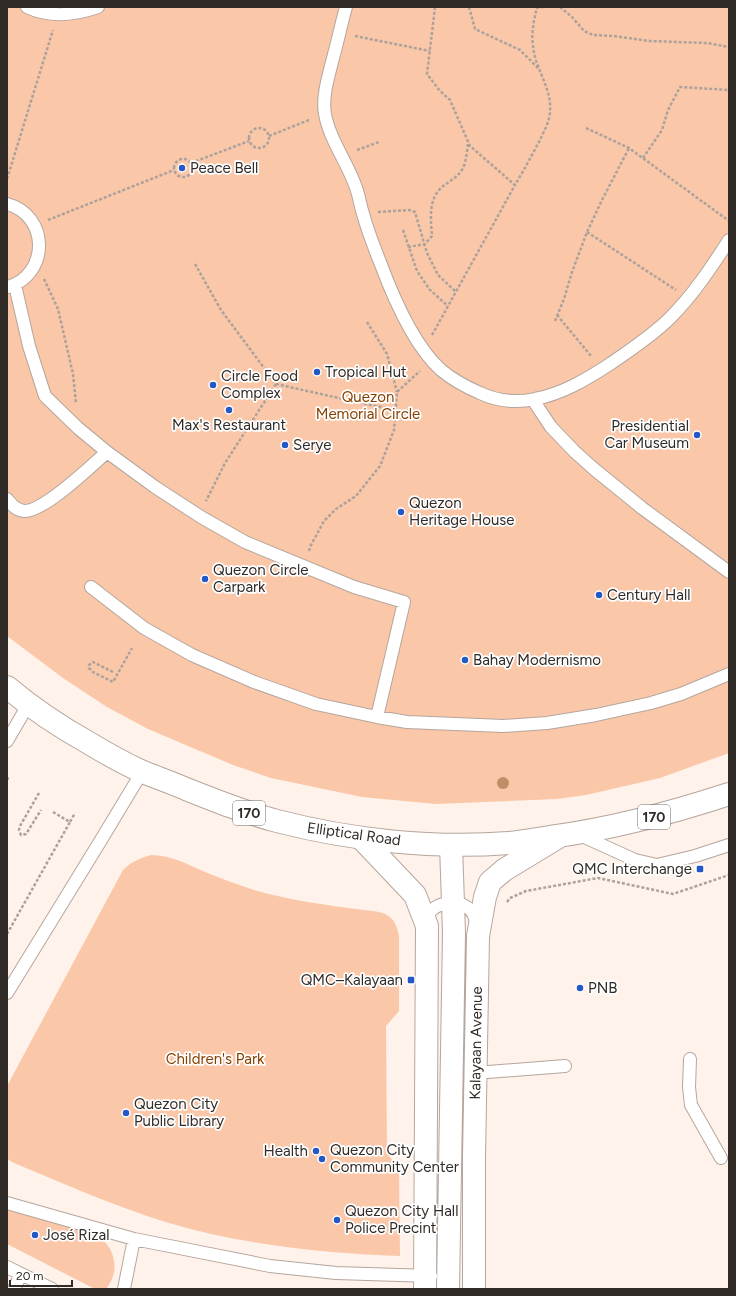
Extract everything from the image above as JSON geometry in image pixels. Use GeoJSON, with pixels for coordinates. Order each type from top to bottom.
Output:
{"type":"FeatureCollection","features":[{"type":"Feature","properties":{"kind":"main road","name":"Elliptical Road"},"geometry":{"type":"LineString","coordinates":[[7,688],[28,705],[69,732],[142,772],[234,808],[269,819],[318,831],[361,838],[451,845],[509,843],[569,835],[647,819],[729,794]]}},
{"type":"Feature","properties":{"kind":"main road","name":"Kalayaan Avenue"},"geometry":{"type":"LineString","coordinates":[[474,1289],[474,1157],[478,936],[485,897],[490,882],[504,870],[569,835]]}},
{"type":"Feature","properties":{"kind":"main road"},"geometry":{"type":"LineString","coordinates":[[361,838],[415,895],[427,926],[425,1282]]}},
{"type":"Feature","properties":{"kind":"main road","name":"Kalayaan Avenue"},"geometry":{"type":"LineString","coordinates":[[448,1284],[454,933],[451,845]]}},
{"type":"Feature","properties":{"kind":"main road"},"geometry":{"type":"LineString","coordinates":[[427,926],[432,917],[440,913],[448,916],[453,914]]}},
{"type":"Feature","properties":{"kind":"lane"},"geometry":{"type":"LineString","coordinates":[[27,7],[44,13],[58,14],[78,13],[98,7]]}},
{"type":"Feature","properties":{"kind":"lane"},"geometry":{"type":"LineString","coordinates":[[346,7],[326,86],[324,100],[325,113],[329,127],[357,191],[362,214],[390,289],[415,337],[424,350],[440,369],[457,382],[491,398],[516,401],[533,400],[561,392],[577,384],[634,347],[669,319],[707,274],[729,240]]}},
{"type":"Feature","properties":{"kind":"lane"},"geometry":{"type":"LineString","coordinates":[[7,204],[14,206],[26,214],[34,225],[39,238],[39,251],[36,263],[31,272],[24,280],[11,286],[45,396],[78,428],[107,452],[155,487],[198,515],[245,542],[354,587],[404,602],[377,717]]}},
{"type":"Feature","properties":{"kind":"lane"},"geometry":{"type":"LineString","coordinates":[[533,400],[551,426],[575,452],[594,469],[642,508],[729,572]]}},
{"type":"Feature","properties":{"kind":"lane"},"geometry":{"type":"LineString","coordinates":[[7,499],[14,508],[24,511],[32,510],[63,491],[107,452]]}},
{"type":"Feature","properties":{"kind":"lane"},"geometry":{"type":"LineString","coordinates":[[91,587],[144,628],[192,655],[254,682],[316,704],[407,722],[503,726],[547,723],[596,715],[652,703],[681,694],[729,674]]}},
{"type":"Feature","properties":{"kind":"lane"},"geometry":{"type":"LineString","coordinates":[[7,742],[28,705]]}},
{"type":"Feature","properties":{"kind":"lane"},"geometry":{"type":"LineString","coordinates":[[7,993],[142,772]]}},
{"type":"Feature","properties":{"kind":"lane"},"geometry":{"type":"LineString","coordinates":[[569,835],[635,860],[658,865],[695,856],[729,845]]}},
{"type":"Feature","properties":{"kind":"lane"},"geometry":{"type":"LineString","coordinates":[[453,914],[465,905],[475,917],[478,936]]}},
{"type":"Feature","properties":{"kind":"lane"},"geometry":{"type":"LineString","coordinates":[[690,1059],[689,1087],[691,1105],[721,1158]]}},
{"type":"Feature","properties":{"kind":"lane"},"geometry":{"type":"LineString","coordinates":[[476,1073],[565,1066]]}},
{"type":"Feature","properties":{"kind":"lane"},"geometry":{"type":"LineString","coordinates":[[7,1203],[134,1239],[270,1266],[448,1284]]}},
{"type":"Feature","properties":{"kind":"lane"},"geometry":{"type":"LineString","coordinates":[[124,1289],[134,1239]]}},
{"type":"Feature","properties":{"kind":"lane"},"geometry":{"type":"LineString","coordinates":[[7,1267],[52,1289]]}},
{"type":"Feature","properties":{"kind":"lane"},"geometry":{"type":"LineString","coordinates":[[14,1289],[21,1274]]}},
{"type":"Feature","properties":{"kind":"path"},"geometry":{"type":"LineString","coordinates":[[435,7],[428,74],[440,91],[450,100],[470,146],[515,185]]}},
{"type":"Feature","properties":{"kind":"path"},"geometry":{"type":"LineString","coordinates":[[468,7],[475,29],[520,50],[540,69]]}},
{"type":"Feature","properties":{"kind":"path"},"geometry":{"type":"LineString","coordinates":[[424,350],[515,185],[516,186],[548,123],[550,111],[549,93],[533,47],[534,24],[537,8],[543,7]]}},
{"type":"Feature","properties":{"kind":"path"},"geometry":{"type":"LineString","coordinates":[[560,7],[572,17],[584,31],[593,35],[614,36],[649,41],[707,43],[729,47]]}},
{"type":"Feature","properties":{"kind":"path"},"geometry":{"type":"LineString","coordinates":[[7,179],[58,14]]}},
{"type":"Feature","properties":{"kind":"path"},"geometry":{"type":"LineString","coordinates":[[339,33],[430,51]]}},
{"type":"Feature","properties":{"kind":"path"},"geometry":{"type":"LineString","coordinates":[[643,158],[662,130],[668,110],[680,87],[729,90]]}},
{"type":"Feature","properties":{"kind":"path"},"geometry":{"type":"LineString","coordinates":[[269,136],[262,128],[256,128],[251,132],[249,141],[253,146],[260,148],[266,145],[269,136],[325,113]]}},
{"type":"Feature","properties":{"kind":"path"},"geometry":{"type":"LineString","coordinates":[[586,128],[629,148],[729,221]]}},
{"type":"Feature","properties":{"kind":"path"},"geometry":{"type":"LineString","coordinates":[[191,164],[249,141]]}},
{"type":"Feature","properties":{"kind":"path"},"geometry":{"type":"LineString","coordinates":[[342,156],[379,142]]}},
{"type":"Feature","properties":{"kind":"path"},"geometry":{"type":"LineString","coordinates":[[408,247],[425,244],[432,236],[431,216],[433,198],[440,189],[457,177],[464,167],[469,143]]}},
{"type":"Feature","properties":{"kind":"path"},"geometry":{"type":"LineString","coordinates":[[555,321],[587,232],[629,148]]}},
{"type":"Feature","properties":{"kind":"path"},"geometry":{"type":"LineString","coordinates":[[181,159],[187,160],[191,164],[192,169],[186,176],[180,176],[175,173],[174,170],[176,162],[181,159]]}},
{"type":"Feature","properties":{"kind":"path"},"geometry":{"type":"LineString","coordinates":[[34,225],[174,170]]}},
{"type":"Feature","properties":{"kind":"path"},"geometry":{"type":"LineString","coordinates":[[362,214],[386,210],[409,210],[415,212],[425,244],[438,275],[456,292]]}},
{"type":"Feature","properties":{"kind":"path"},"geometry":{"type":"LineString","coordinates":[[403,230],[416,271],[430,290],[448,306]]}},
{"type":"Feature","properties":{"kind":"path"},"geometry":{"type":"LineString","coordinates":[[587,232],[688,298]]}},
{"type":"Feature","properties":{"kind":"path"},"geometry":{"type":"LineString","coordinates":[[36,263],[58,309],[73,374],[78,428]]}},
{"type":"Feature","properties":{"kind":"path"},"geometry":{"type":"LineString","coordinates":[[194,264],[221,310],[276,384],[396,410]]}},
{"type":"Feature","properties":{"kind":"path"},"geometry":{"type":"LineString","coordinates":[[557,315],[602,369]]}},
{"type":"Feature","properties":{"kind":"path"},"geometry":{"type":"LineString","coordinates":[[305,567],[310,547],[324,521],[336,508],[356,496],[380,466],[394,430],[397,392],[387,354],[367,322]]}},
{"type":"Feature","properties":{"kind":"path"},"geometry":{"type":"LineString","coordinates":[[397,392],[433,360]]}},
{"type":"Feature","properties":{"kind":"path"},"geometry":{"type":"LineString","coordinates":[[198,515],[225,463],[276,384]]}},
{"type":"Feature","properties":{"kind":"path"},"geometry":{"type":"LineString","coordinates":[[113,672],[97,663],[93,662],[89,664],[89,668],[93,672],[113,682],[132,648]]}},
{"type":"Feature","properties":{"kind":"path"},"geometry":{"type":"LineString","coordinates":[[7,780],[9,776]]}},
{"type":"Feature","properties":{"kind":"path"},"geometry":{"type":"LineString","coordinates":[[39,793],[20,826],[19,833],[26,834],[41,810]]}},
{"type":"Feature","properties":{"kind":"path"},"geometry":{"type":"LineString","coordinates":[[53,812],[70,822]]}},
{"type":"Feature","properties":{"kind":"path"},"geometry":{"type":"LineString","coordinates":[[7,934],[75,814]]}},
{"type":"Feature","properties":{"kind":"path"},"geometry":{"type":"LineString","coordinates":[[503,907],[510,898],[526,891],[598,878],[673,894],[729,875]]}},
{"type":"Feature","properties":{"kind":"green space","name":"Quezon Memorial Circle"},"geometry":{"type":"Polygon","coordinates":[[[7,7],[729,7],[729,753],[660,778],[586,795],[557,799],[436,804],[362,797],[271,778],[233,765],[148,729],[107,707],[63,678],[7,636],[7,7]]]}},
{"type":"Feature","properties":{"kind":"green space","name":"Children's Park"},"geometry":{"type":"Polygon","coordinates":[[[151,855],[172,858],[228,881],[265,893],[307,902],[383,913],[395,923],[399,936],[399,1011],[386,1026],[387,1153],[399,1169],[400,1256],[342,1253],[283,1247],[197,1231],[149,1217],[110,1203],[7,1159],[7,1086],[123,870],[143,857],[151,855]]]}},
{"type":"Feature","properties":{"kind":"green space"},"geometry":{"type":"Polygon","coordinates":[[[7,1209],[97,1235],[108,1246],[114,1260],[113,1275],[111,1282],[106,1289],[95,1289],[7,1244],[7,1209]]]}},
{"type":"Feature","properties":{"kind":"place","name":"Peace Bell"},"geometry":{"type":"Point","coordinates":[182,168]}},
{"type":"Feature","properties":{"kind":"place","name":"Tropical Hut"},"geometry":{"type":"Point","coordinates":[317,372]}},
{"type":"Feature","properties":{"kind":"place","name":"Circle Food Complex"},"geometry":{"type":"Point","coordinates":[213,385]}},
{"type":"Feature","properties":{"kind":"place","name":"Max's Restaurant"},"geometry":{"type":"Point","coordinates":[229,410]}},
{"type":"Feature","properties":{"kind":"place","name":"Presidential Car Museum"},"geometry":{"type":"Point","coordinates":[697,435]}},
{"type":"Feature","properties":{"kind":"place","name":"Serye"},"geometry":{"type":"Point","coordinates":[285,445]}},
{"type":"Feature","properties":{"kind":"place","name":"Quezon Heritage House"},"geometry":{"type":"Point","coordinates":[401,512]}},
{"type":"Feature","properties":{"kind":"place","name":"Quezon Circle Carpark"},"geometry":{"type":"Point","coordinates":[205,579]}},
{"type":"Feature","properties":{"kind":"place","name":"Century Hall"},"geometry":{"type":"Point","coordinates":[599,595]}},
{"type":"Feature","properties":{"kind":"place","name":"Bahay Modernismo"},"geometry":{"type":"Point","coordinates":[465,660]}},
{"type":"Feature","properties":{"kind":"place","name":"QMC Interchange"},"geometry":{"type":"Point","coordinates":[700,869]}},
{"type":"Feature","properties":{"kind":"place","name":"QMC–Kalayaan"},"geometry":{"type":"Point","coordinates":[411,980]}},
{"type":"Feature","properties":{"kind":"place","name":"PNB"},"geometry":{"type":"Point","coordinates":[580,988]}},
{"type":"Feature","properties":{"kind":"place","name":"Quezon City Public Library"},"geometry":{"type":"Point","coordinates":[126,1113]}},
{"type":"Feature","properties":{"kind":"place","name":"Health"},"geometry":{"type":"Point","coordinates":[316,1151]}},
{"type":"Feature","properties":{"kind":"place","name":"Quezon City Community Center"},"geometry":{"type":"Point","coordinates":[322,1159]}},
{"type":"Feature","properties":{"kind":"place","name":"Quezon City Hall Police Precint"},"geometry":{"type":"Point","coordinates":[337,1220]}},
{"type":"Feature","properties":{"kind":"place","name":"José Rizal"},"geometry":{"type":"Point","coordinates":[35,1235]}}]}
